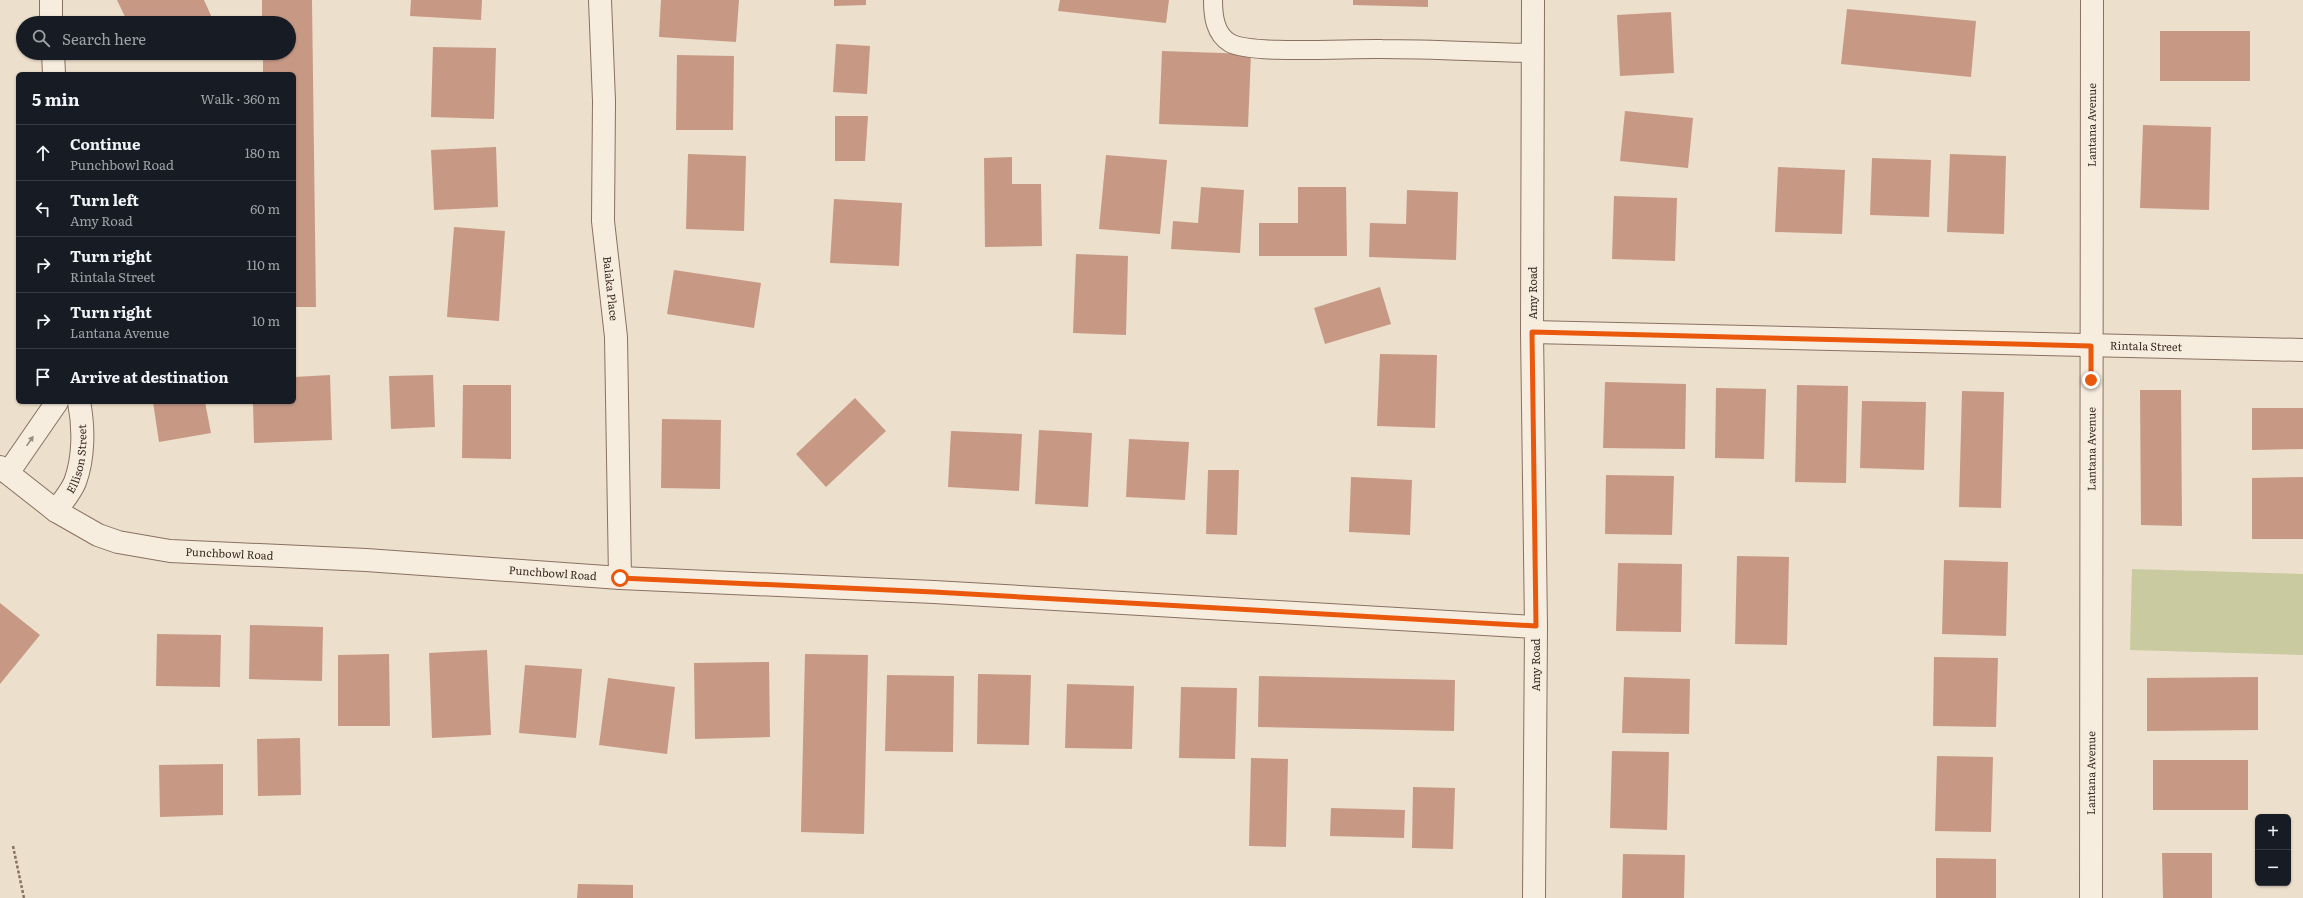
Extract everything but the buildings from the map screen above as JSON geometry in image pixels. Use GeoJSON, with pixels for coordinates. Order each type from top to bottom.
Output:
{"type":"FeatureCollection","features":[{"type":"Feature","properties":{"kind":"street"},"geometry":{"type":"LineString","coordinates":[[51,0],[51,16]]}},
{"type":"Feature","properties":{"kind":"street","name":"Balaka Place"},"geometry":{"type":"LineString","coordinates":[[600,0],[604,101],[603,221],[616,337],[620,578]]}},
{"type":"Feature","properties":{"kind":"street","name":"Amy Road"},"geometry":{"type":"LineString","coordinates":[[1533,0],[1532,332],[1536,626],[1534,898]]}},
{"type":"Feature","properties":{"kind":"street","name":"Lantana Avenue"},"geometry":{"type":"LineString","coordinates":[[2091,898],[2092,0]]}},
{"type":"Feature","properties":{"kind":"street"},"geometry":{"type":"LineString","coordinates":[[53,60],[54,72]]}},
{"type":"Feature","properties":{"kind":"street","name":"Rintala Street"},"geometry":{"type":"LineString","coordinates":[[1532,332],[2303,350]]}},
{"type":"Feature","properties":{"kind":"street"},"geometry":{"type":"LineString","coordinates":[[4,470],[55,404]]}},
{"type":"Feature","properties":{"kind":"street","name":"Ellison Street"},"geometry":{"type":"LineString","coordinates":[[56,511],[74,483],[80,460],[82,418],[79,404]]}},
{"type":"Feature","properties":{"kind":"street","name":"Punchbowl Road"},"geometry":{"type":"LineString","coordinates":[[4,470],[56,511],[98,535],[118,542],[170,551],[366,560],[620,578],[942,593],[1536,626]]}},
{"type":"Feature","properties":{"kind":"lane"},"geometry":{"type":"LineString","coordinates":[[1213,0],[1217,28],[1223,38],[1231,43],[1241,46],[1280,49],[1382,49],[1534,53]]}},
{"type":"Feature","properties":{"kind":"path"},"geometry":{"type":"LineString","coordinates":[[13,846],[24,898]]}},
{"type":"Feature","properties":{"kind":"green space"},"geometry":{"type":"Polygon","coordinates":[[[2132,569],[2303,574],[2303,655],[2130,650],[2132,569]]]}},
{"type":"Feature","properties":{"kind":"route"},"geometry":{"type":"LineString","coordinates":[[620,578],[934,592],[1536,626],[1532,332],[2091,346],[2091,380]]}}]}
